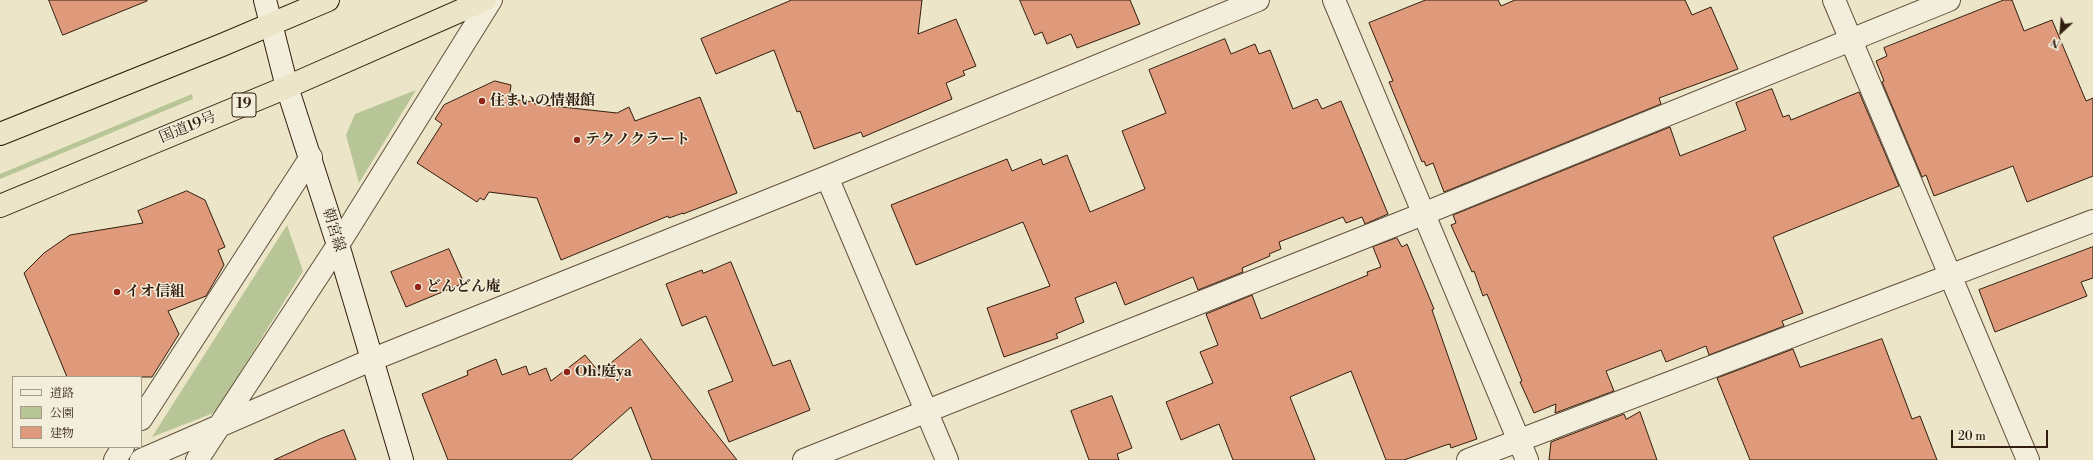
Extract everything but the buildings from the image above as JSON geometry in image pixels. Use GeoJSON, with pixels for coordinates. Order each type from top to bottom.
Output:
{"type":"FeatureCollection","features":[{"type":"Feature","properties":{"kind":"highway"},"geometry":{"type":"LineString","coordinates":[[0,134],[328,0]]}},
{"type":"Feature","properties":{"kind":"highway","name":"国道19号"},"geometry":{"type":"LineString","coordinates":[[0,206],[287,88],[485,0]]}},
{"type":"Feature","properties":{"kind":"street","name":"朝宮線"},"geometry":{"type":"LineString","coordinates":[[265,0],[287,88],[311,157],[402,460]]}},
{"type":"Feature","properties":{"kind":"street"},"geometry":{"type":"LineString","coordinates":[[197,460],[338,245],[491,0]]}},
{"type":"Feature","properties":{"kind":"street"},"geometry":{"type":"LineString","coordinates":[[141,460],[218,428],[371,360],[827,178],[1258,0]]}},
{"type":"Feature","properties":{"kind":"street"},"geometry":{"type":"LineString","coordinates":[[1334,0],[1523,450]]}},
{"type":"Feature","properties":{"kind":"street"},"geometry":{"type":"LineString","coordinates":[[1834,0],[1949,276],[2028,460]]}},
{"type":"Feature","properties":{"kind":"street"},"geometry":{"type":"LineString","coordinates":[[804,460],[1423,214],[1949,0]]}},
{"type":"Feature","properties":{"kind":"street"},"geometry":{"type":"LineString","coordinates":[[142,417],[311,157]]}},
{"type":"Feature","properties":{"kind":"street"},"geometry":{"type":"LineString","coordinates":[[827,178],[946,460]]}},
{"type":"Feature","properties":{"kind":"street"},"geometry":{"type":"LineString","coordinates":[[1468,460],[1523,450],[1949,276],[2093,221]]}},
{"type":"Feature","properties":{"kind":"street"},"geometry":{"type":"LineString","coordinates":[[115,460],[122,448]]}},
{"type":"Feature","properties":{"kind":"green space"},"geometry":{"type":"Polygon","coordinates":[[[416,90],[359,183],[346,135],[355,114],[416,90]]]}},
{"type":"Feature","properties":{"kind":"green space"},"geometry":{"type":"Polygon","coordinates":[[[192,94],[193,99],[0,179],[0,174],[192,94]]]}},
{"type":"Feature","properties":{"kind":"green space"},"geometry":{"type":"Polygon","coordinates":[[[287,225],[303,271],[216,412],[152,437],[287,225]]]}},
{"type":"Feature","properties":{"kind":"place","name":"住まいの情報館"},"geometry":{"type":"Point","coordinates":[482,101]}},
{"type":"Feature","properties":{"kind":"place","name":"テクノクラート"},"geometry":{"type":"Point","coordinates":[577,140]}},
{"type":"Feature","properties":{"kind":"place","name":"どんどん庵"},"geometry":{"type":"Point","coordinates":[418,287]}},
{"type":"Feature","properties":{"kind":"place","name":"イオ信組"},"geometry":{"type":"Point","coordinates":[117,292]}},
{"type":"Feature","properties":{"kind":"place","name":"Oh!庭ya"},"geometry":{"type":"Point","coordinates":[567,372]}}]}
